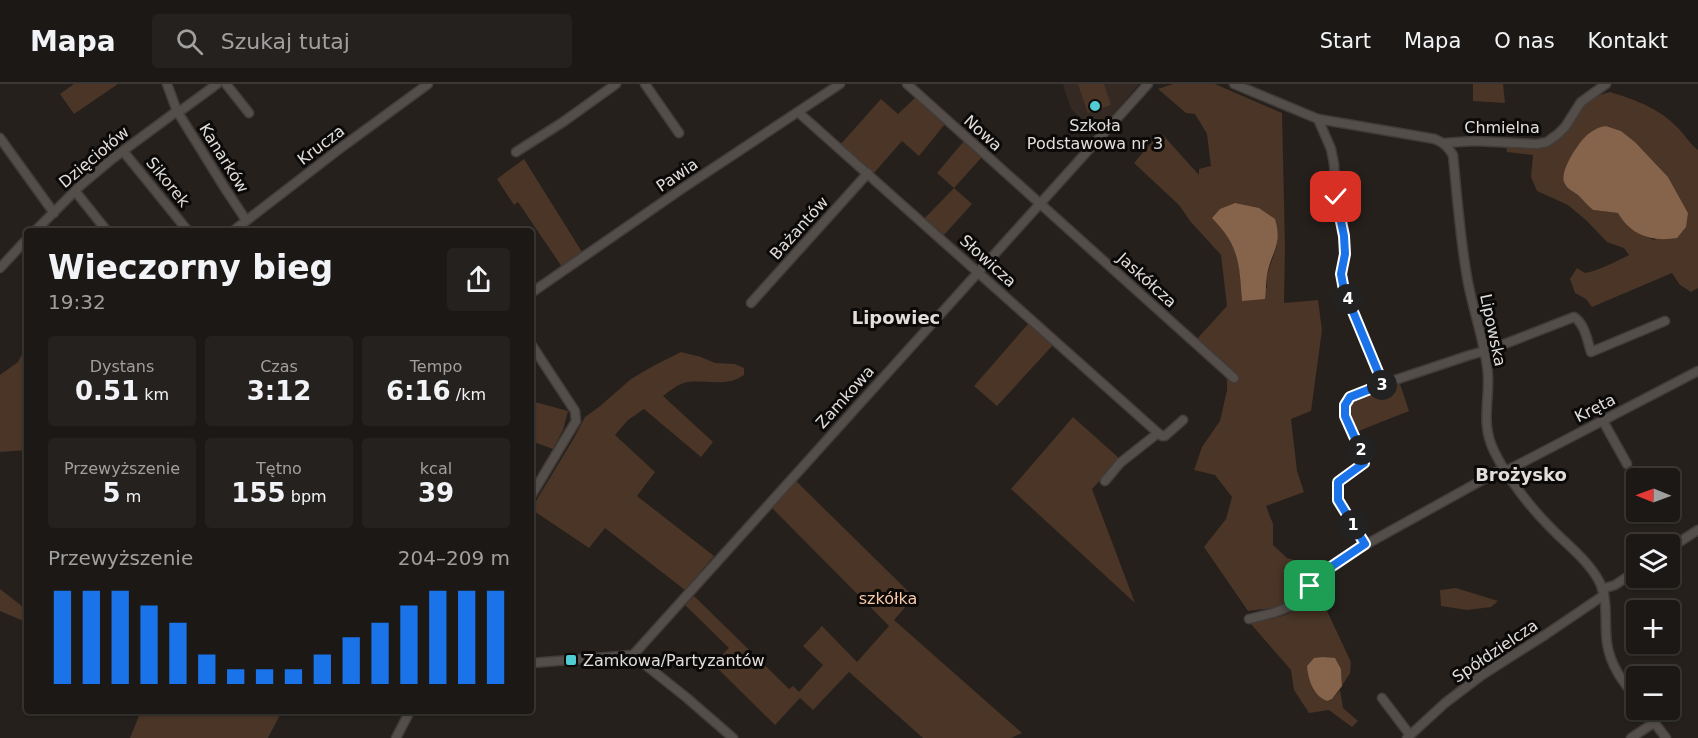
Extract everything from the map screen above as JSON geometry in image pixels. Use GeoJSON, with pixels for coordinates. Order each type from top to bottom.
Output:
{"type":"FeatureCollection","features":[{"type":"Feature","properties":{"kind":"street","name":"Kanarków"},"geometry":{"type":"LineString","coordinates":[[167,84],[177,111],[246,220]]}},
{"type":"Feature","properties":{"kind":"street","name":"Kanarków"},"geometry":{"type":"LineString","coordinates":[[177,111],[217,84]]}},
{"type":"Feature","properties":{"kind":"street"},"geometry":{"type":"LineString","coordinates":[[226,84],[249,113]]}},
{"type":"Feature","properties":{"kind":"street","name":"Krucza"},"geometry":{"type":"LineString","coordinates":[[237,228],[428,84]]}},
{"type":"Feature","properties":{"kind":"street"},"geometry":{"type":"LineString","coordinates":[[516,152],[616,84]]}},
{"type":"Feature","properties":{"kind":"street"},"geometry":{"type":"LineString","coordinates":[[645,84],[679,133]]}},
{"type":"Feature","properties":{"kind":"street","name":"Pawia"},"geometry":{"type":"LineString","coordinates":[[534,291],[840,84]]}},
{"type":"Feature","properties":{"kind":"street","name":"Nowa"},"geometry":{"type":"LineString","coordinates":[[907,84],[1040,204]]}},
{"type":"Feature","properties":{"kind":"street","name":"Zamkowa"},"geometry":{"type":"LineString","coordinates":[[633,655],[1148,84]]}},
{"type":"Feature","properties":{"kind":"street"},"geometry":{"type":"LineString","coordinates":[[1234,84],[1318,119],[1435,139],[1444,143]]}},
{"type":"Feature","properties":{"kind":"street","name":"Chmielna"},"geometry":{"type":"LineString","coordinates":[[1444,143],[1474,141],[1537,144],[1547,142],[1565,127],[1581,102],[1606,84]]}},
{"type":"Feature","properties":{"kind":"street","name":"Dzięciołów"},"geometry":{"type":"LineString","coordinates":[[37,228],[75,190],[177,111]]}},
{"type":"Feature","properties":{"kind":"street","name":"Słowicza"},"geometry":{"type":"LineString","coordinates":[[798,112],[1158,433]]}},
{"type":"Feature","properties":{"kind":"street"},"geometry":{"type":"LineString","coordinates":[[1318,119],[1331,149],[1334,164],[1336,197],[1344,236],[1345,254],[1341,274],[1344,290],[1383,384]]}},
{"type":"Feature","properties":{"kind":"street"},"geometry":{"type":"LineString","coordinates":[[0,138],[54,213]]}},
{"type":"Feature","properties":{"kind":"street","name":"Lipowska"},"geometry":{"type":"LineString","coordinates":[[1444,143],[1453,155],[1467,276],[1488,369],[1485,418],[1487,433],[1493,450],[1505,470],[1547,524],[1592,570],[1600,582],[1603,592],[1607,644],[1610,655],[1626,685]]}},
{"type":"Feature","properties":{"kind":"street","name":"Sikorek"},"geometry":{"type":"LineString","coordinates":[[123,151],[187,228]]}},
{"type":"Feature","properties":{"kind":"street","name":"Bażantów"},"geometry":{"type":"LineString","coordinates":[[751,303],[868,173]]}},
{"type":"Feature","properties":{"kind":"street"},"geometry":{"type":"LineString","coordinates":[[75,190],[105,228]]}},
{"type":"Feature","properties":{"kind":"street","name":"Jaskółcza"},"geometry":{"type":"LineString","coordinates":[[1040,204],[1234,378]]}},
{"type":"Feature","properties":{"kind":"street"},"geometry":{"type":"LineString","coordinates":[[0,268],[24,242]]}},
{"type":"Feature","properties":{"kind":"street"},"geometry":{"type":"LineString","coordinates":[[1365,544],[1338,500],[1338,482],[1364,463],[1345,416],[1345,405],[1350,397],[1502,345],[1574,317],[1578,319],[1582,327],[1591,352],[1665,321]]}},
{"type":"Feature","properties":{"kind":"street"},"geometry":{"type":"LineString","coordinates":[[534,349],[575,411],[576,421],[534,491]]}},
{"type":"Feature","properties":{"kind":"street","name":"Kręta"},"geometry":{"type":"LineString","coordinates":[[1249,619],[1297,604],[1316,577],[1365,544],[1698,371]]}},
{"type":"Feature","properties":{"kind":"street"},"geometry":{"type":"LineString","coordinates":[[1105,481],[1120,463],[1158,433],[1165,436],[1183,420]]}},
{"type":"Feature","properties":{"kind":"street"},"geometry":{"type":"LineString","coordinates":[[1603,421],[1627,464]]}},
{"type":"Feature","properties":{"kind":"street"},"geometry":{"type":"LineString","coordinates":[[1680,542],[1698,530]]}},
{"type":"Feature","properties":{"kind":"street","name":"Spółdzielcza"},"geometry":{"type":"LineString","coordinates":[[1409,737],[1445,703],[1482,675],[1545,635],[1626,578]]}},
{"type":"Feature","properties":{"kind":"street"},"geometry":{"type":"LineString","coordinates":[[534,663],[633,655],[733,738]]}},
{"type":"Feature","properties":{"kind":"street"},"geometry":{"type":"LineString","coordinates":[[1382,699],[1409,737]]}},
{"type":"Feature","properties":{"kind":"street"},"geometry":{"type":"LineString","coordinates":[[396,738],[408,714]]}},
{"type":"Feature","properties":{"kind":"street"},"geometry":{"type":"LineString","coordinates":[[1631,738],[1655,722],[1666,738]]}},
{"type":"Feature","properties":{"kind":"shaded area","name":"Szkoła Podstawowa nr 3"},"geometry":{"type":"Polygon","coordinates":[[[1063,84],[1139,84],[1097,133],[1071,109],[1063,84]]]}},
{"type":"Feature","properties":{"kind":"shaded area"},"geometry":{"type":"Polygon","coordinates":[[[1606,126],[1621,131],[1635,142],[1668,177],[1688,213],[1686,227],[1677,238],[1659,239],[1643,236],[1629,227],[1618,213],[1593,210],[1566,186],[1564,173],[1569,159],[1585,137],[1597,128],[1606,126]]]}},
{"type":"Feature","properties":{"kind":"shaded area"},"geometry":{"type":"Polygon","coordinates":[[[1235,203],[1259,208],[1275,219],[1278,235],[1267,275],[1265,299],[1242,301],[1239,266],[1233,247],[1212,218],[1220,209],[1235,203]]]}},
{"type":"Feature","properties":{"kind":"shaded area"},"geometry":{"type":"Polygon","coordinates":[[[1314,658],[1335,658],[1341,669],[1342,686],[1332,699],[1327,701],[1315,691],[1307,666],[1314,658]]]}},
{"type":"Feature","properties":{"kind":"green space"},"geometry":{"type":"Polygon","coordinates":[[[74,84],[118,84],[74,114],[60,94],[74,84]]]}},
{"type":"Feature","properties":{"kind":"green space"},"geometry":{"type":"Polygon","coordinates":[[[1078,84],[1104,84],[1111,105],[1088,113],[1078,84]]]}},
{"type":"Feature","properties":{"kind":"green space"},"geometry":{"type":"Polygon","coordinates":[[[1173,84],[1215,84],[1282,113],[1284,303],[1318,300],[1322,330],[1311,411],[1291,419],[1297,471],[1304,492],[1266,506],[1273,524],[1273,545],[1287,558],[1316,566],[1318,570],[1308,579],[1294,601],[1282,606],[1248,611],[1204,547],[1226,519],[1232,497],[1215,475],[1194,470],[1202,447],[1220,421],[1227,390],[1227,367],[1197,339],[1227,306],[1221,255],[1190,221],[1179,205],[1134,163],[1157,136],[1163,135],[1199,175],[1199,169],[1211,166],[1207,134],[1195,114],[1186,113],[1158,89],[1173,84]],[[1226,233],[1239,259],[1242,300],[1267,288],[1267,275],[1277,245],[1226,233]]]}},
{"type":"Feature","properties":{"kind":"green space"},"geometry":{"type":"Polygon","coordinates":[[[1473,84],[1503,84],[1505,103],[1473,101],[1473,84]]]}},
{"type":"Feature","properties":{"kind":"green space"},"geometry":{"type":"Polygon","coordinates":[[[1610,92],[1647,106],[1671,121],[1698,150],[1698,288],[1691,292],[1680,285],[1672,273],[1592,307],[1586,299],[1575,293],[1570,279],[1577,268],[1585,273],[1591,272],[1629,255],[1624,248],[1607,242],[1568,205],[1537,191],[1531,177],[1533,155],[1507,152],[1506,145],[1545,146],[1582,105],[1593,97],[1610,92]],[[1606,126],[1586,136],[1567,165],[1565,185],[1593,210],[1619,213],[1629,226],[1654,240],[1688,213],[1668,177],[1635,142],[1621,131],[1606,126]]]}},
{"type":"Feature","properties":{"kind":"green space"},"geometry":{"type":"Polygon","coordinates":[[[916,97],[945,124],[919,156],[902,141],[873,174],[840,145],[881,99],[898,114],[916,97]]]}},
{"type":"Feature","properties":{"kind":"green space"},"geometry":{"type":"Polygon","coordinates":[[[964,141],[982,157],[954,188],[937,173],[964,141]]]}},
{"type":"Feature","properties":{"kind":"green space"},"geometry":{"type":"Polygon","coordinates":[[[524,159],[582,252],[562,267],[518,202],[514,205],[497,179],[524,159]]]}},
{"type":"Feature","properties":{"kind":"green space"},"geometry":{"type":"Polygon","coordinates":[[[954,188],[972,204],[943,236],[924,219],[954,188]]]}},
{"type":"Feature","properties":{"kind":"green space"},"geometry":{"type":"Polygon","coordinates":[[[1028,324],[1053,345],[997,406],[974,386],[1028,324]]]}},
{"type":"Feature","properties":{"kind":"green space"},"geometry":{"type":"Polygon","coordinates":[[[24,351],[24,450],[0,452],[0,375],[18,362],[24,351]]]}},
{"type":"Feature","properties":{"kind":"green space"},"geometry":{"type":"Polygon","coordinates":[[[681,352],[715,363],[735,364],[744,368],[744,375],[737,379],[724,382],[685,383],[663,396],[713,442],[701,457],[644,409],[628,420],[615,435],[655,472],[637,496],[714,556],[685,590],[605,528],[589,548],[534,511],[534,504],[585,417],[631,379],[681,352]]]}},
{"type":"Feature","properties":{"kind":"green space"},"geometry":{"type":"Polygon","coordinates":[[[1400,384],[1409,411],[1356,432],[1348,412],[1351,400],[1400,384]]]}},
{"type":"Feature","properties":{"kind":"green space"},"geometry":{"type":"Polygon","coordinates":[[[534,402],[568,411],[563,430],[553,449],[534,442],[534,402]]]}},
{"type":"Feature","properties":{"kind":"green space"},"geometry":{"type":"Polygon","coordinates":[[[1073,417],[1120,459],[1092,489],[1135,603],[1011,489],[1073,417]]]}},
{"type":"Feature","properties":{"kind":"green space","name":"szkółka"},"geometry":{"type":"Polygon","coordinates":[[[796,481],[914,597],[894,620],[1022,733],[1011,738],[923,738],[849,672],[813,710],[800,698],[775,725],[713,664],[729,648],[685,605],[694,596],[789,689],[793,686],[799,692],[823,665],[803,646],[822,626],[857,662],[889,626],[772,508],[796,481]]]}},
{"type":"Feature","properties":{"kind":"green space"},"geometry":{"type":"Polygon","coordinates":[[[1456,588],[1498,601],[1491,607],[1467,610],[1441,606],[1440,590],[1456,588]]]}},
{"type":"Feature","properties":{"kind":"green space"},"geometry":{"type":"Polygon","coordinates":[[[0,589],[24,608],[24,621],[0,611],[0,589]]]}},
{"type":"Feature","properties":{"kind":"green space"},"geometry":{"type":"Polygon","coordinates":[[[1313,589],[1319,594],[1351,662],[1350,673],[1342,686],[1341,669],[1335,659],[1323,657],[1308,674],[1314,691],[1326,701],[1332,699],[1340,690],[1343,708],[1358,721],[1352,727],[1329,710],[1309,713],[1294,690],[1291,670],[1250,623],[1277,618],[1296,610],[1302,606],[1313,589]]]}},
{"type":"Feature","properties":{"kind":"green space"},"geometry":{"type":"Polygon","coordinates":[[[140,714],[280,714],[268,738],[130,738],[140,714]]]}},
{"type":"Feature","properties":{"kind":"place","name":"Szkoła Podstawowa nr 3"},"geometry":{"type":"Point","coordinates":[1095,106]}},
{"type":"Feature","properties":{"kind":"place","name":"Zamkowa/Partyzantów"},"geometry":{"type":"Point","coordinates":[571,660]}},
{"type":"Feature","properties":{"kind":"district","name":"Lipowiec"},"geometry":{"type":"Point","coordinates":[896,317]}},
{"type":"Feature","properties":{"kind":"district","name":"Brożysko"},"geometry":{"type":"Point","coordinates":[1521,474]}},
{"type":"Feature","properties":{"kind":"route"},"geometry":{"type":"LineString","coordinates":[[1310,586],[1316,577],[1365,544],[1338,500],[1338,482],[1364,463],[1345,416],[1345,405],[1350,397],[1383,384],[1344,290],[1341,274],[1345,254],[1344,236],[1336,197]]}}]}
